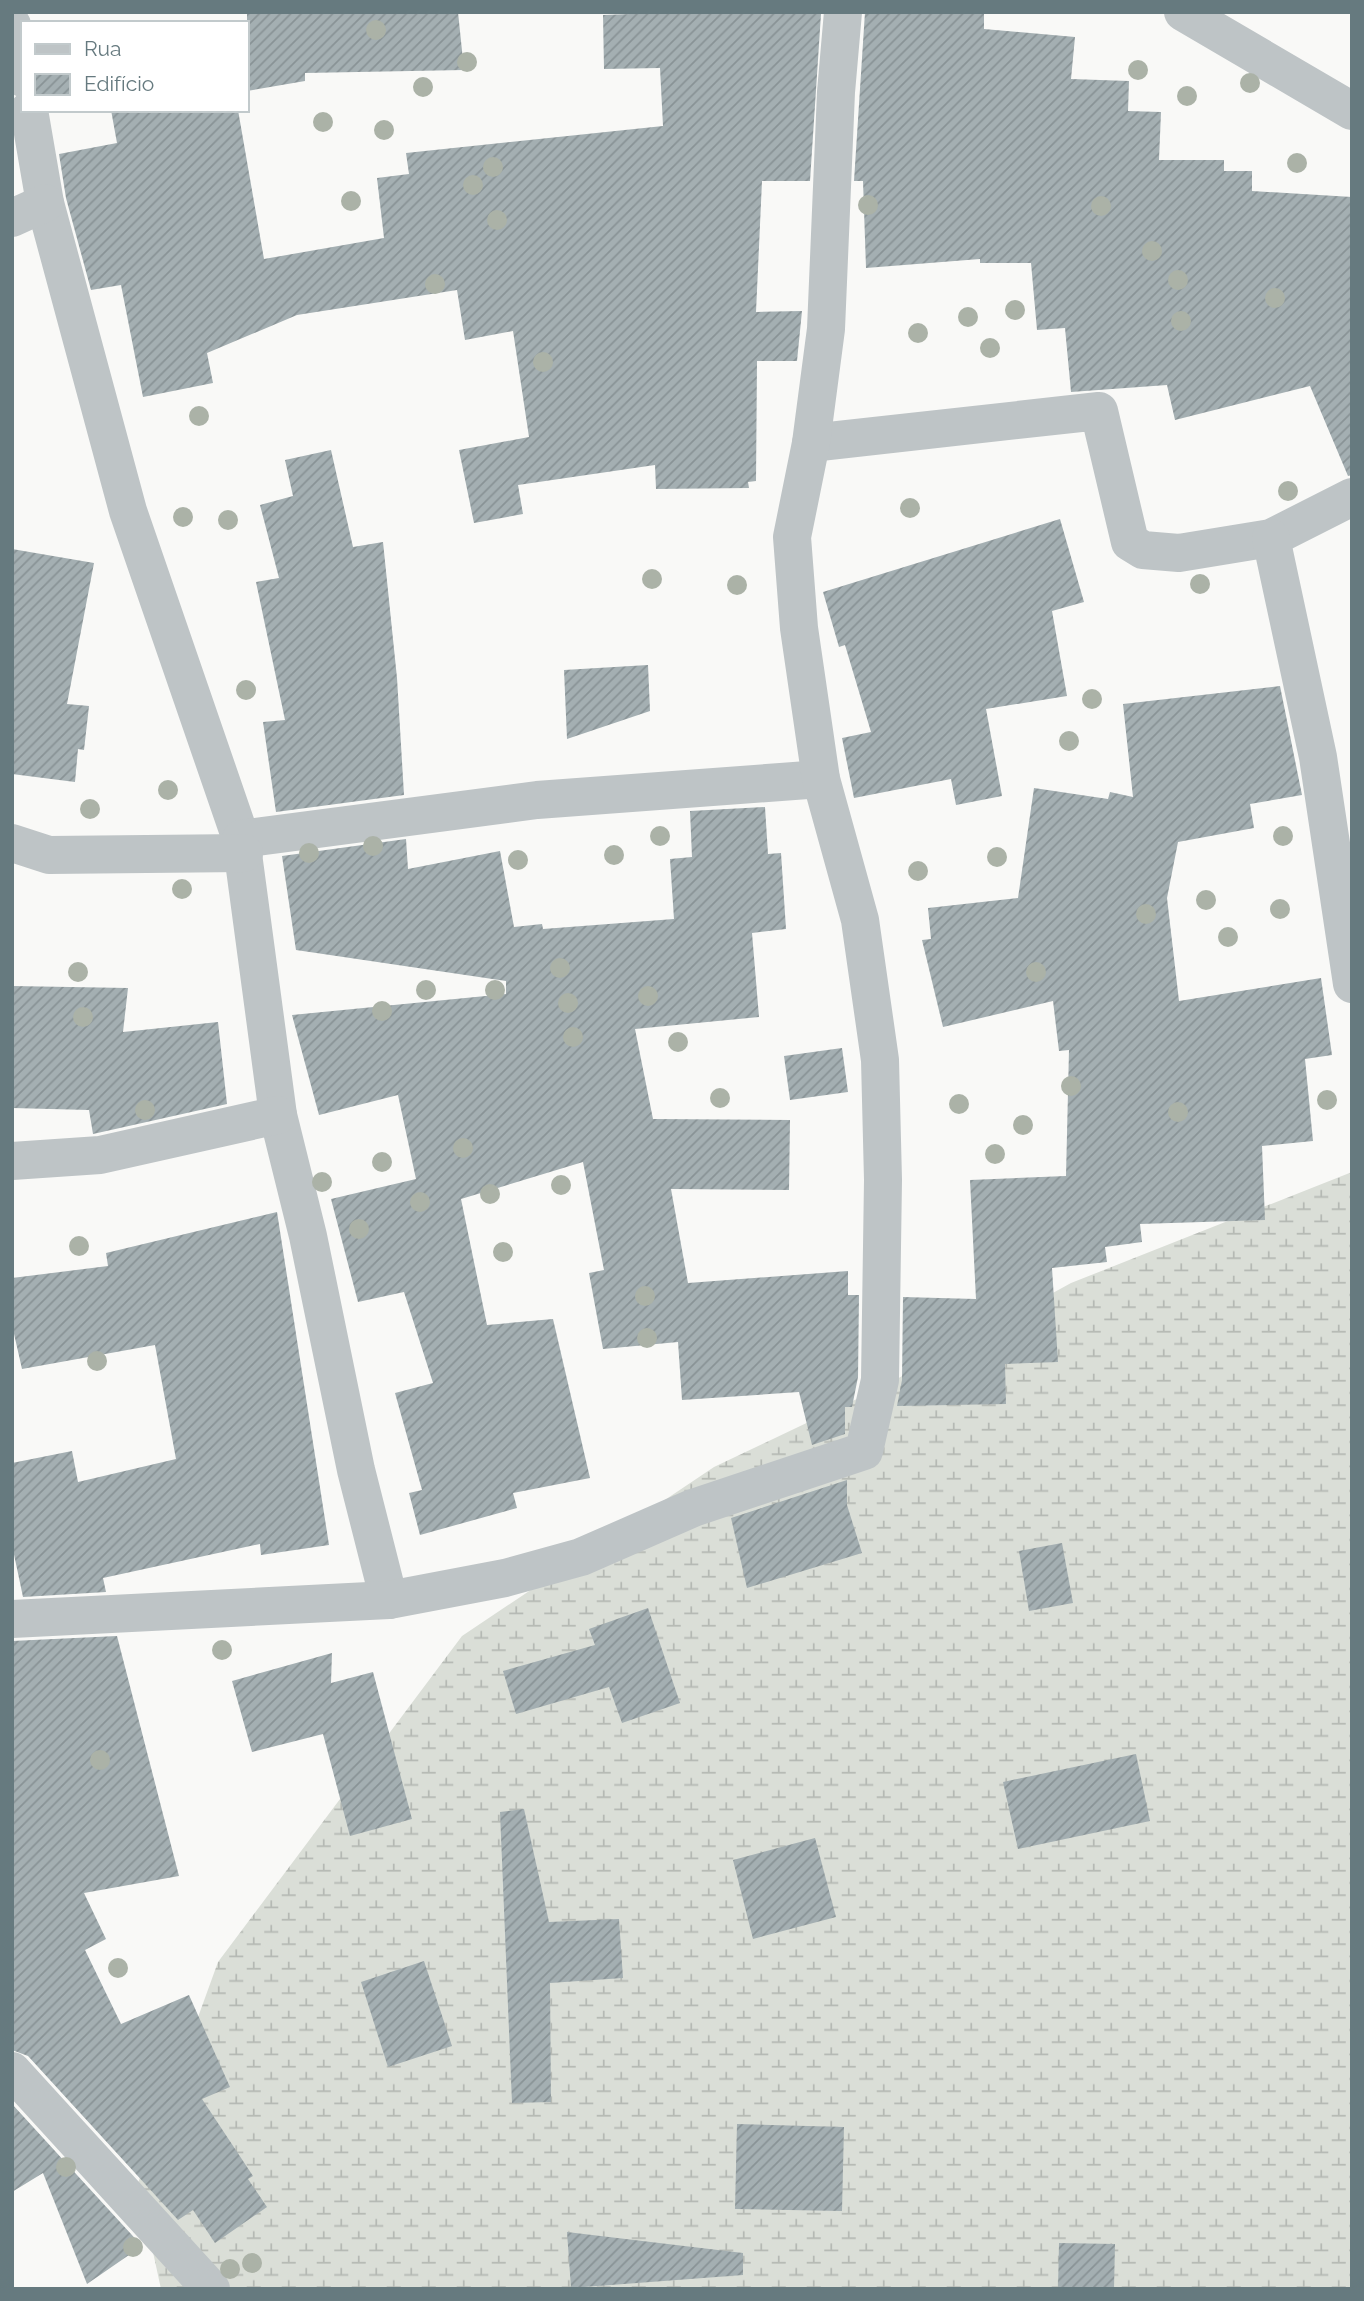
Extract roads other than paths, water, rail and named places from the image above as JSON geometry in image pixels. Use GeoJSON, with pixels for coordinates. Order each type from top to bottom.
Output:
{"type":"FeatureCollection","features":[{"type":"Feature","properties":{"kind":"street"},"geometry":{"type":"LineString","coordinates":[[12,1619],[389,1600],[505,1578],[581,1557],[693,1508],[863,1451],[880,1380],[883,1180],[880,1060],[860,919],[821,779],[799,628],[792,537],[811,443],[826,330],[836,92],[843,12]]}},
{"type":"Feature","properties":{"kind":"street"},"geometry":{"type":"LineString","coordinates":[[1183,12],[1352,111]]}},
{"type":"Feature","properties":{"kind":"street"},"geometry":{"type":"LineString","coordinates":[[12,25],[21,68]]}},
{"type":"Feature","properties":{"kind":"street"},"geometry":{"type":"LineString","coordinates":[[29,112],[29,211],[242,846],[278,1115],[308,1236],[356,1470],[389,1600]]}},
{"type":"Feature","properties":{"kind":"street"},"geometry":{"type":"LineString","coordinates":[[811,443],[1099,411],[1130,542],[1143,551],[1179,553],[1271,538],[1352,497]]}},
{"type":"Feature","properties":{"kind":"street"},"geometry":{"type":"LineString","coordinates":[[1271,538],[1318,757],[1352,984]]}},
{"type":"Feature","properties":{"kind":"street"},"geometry":{"type":"LineString","coordinates":[[12,843],[49,855],[242,846],[537,800],[821,779]]}},
{"type":"Feature","properties":{"kind":"street"},"geometry":{"type":"LineString","coordinates":[[12,1161],[100,1155],[278,1115]]}},
{"type":"Feature","properties":{"kind":"street"},"geometry":{"type":"LineString","coordinates":[[12,2071],[209,2288]]}}]}
